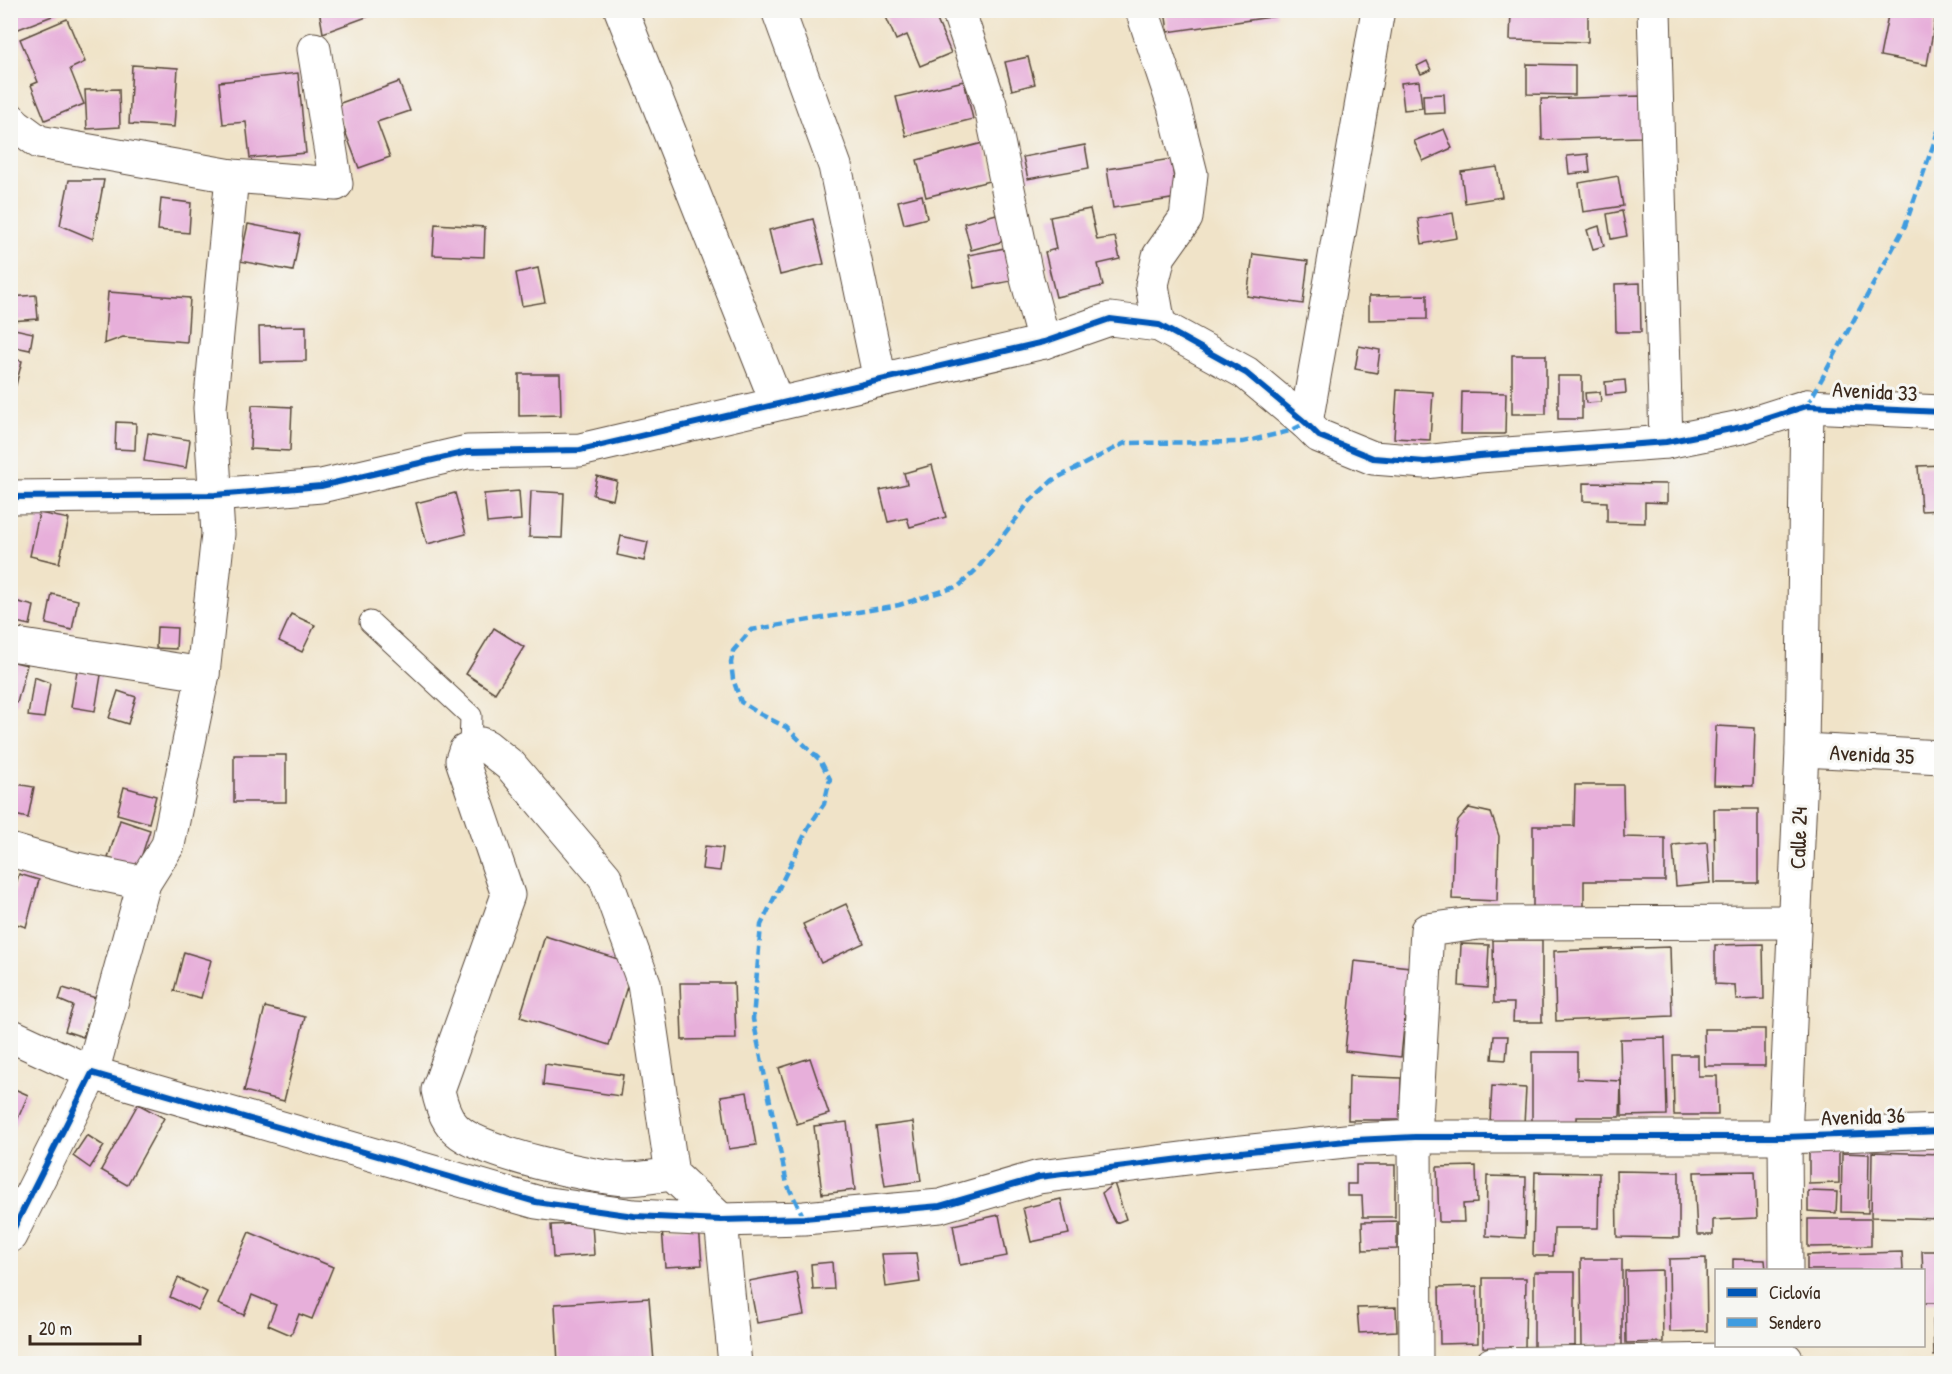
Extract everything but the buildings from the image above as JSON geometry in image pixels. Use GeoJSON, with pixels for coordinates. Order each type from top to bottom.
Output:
{"type":"FeatureCollection","features":[{"type":"Feature","properties":{"kind":"street"},"geometry":{"type":"LineString","coordinates":[[621,10],[777,404]]}},
{"type":"Feature","properties":{"kind":"street"},"geometry":{"type":"LineString","coordinates":[[778,10],[835,166],[880,380]]}},
{"type":"Feature","properties":{"kind":"street"},"geometry":{"type":"LineString","coordinates":[[958,10],[990,104],[1027,279],[1044,342]]}},
{"type":"Feature","properties":{"kind":"street"},"geometry":{"type":"LineString","coordinates":[[1142,10],[1174,106],[1191,174],[1186,218],[1159,256],[1152,285],[1159,325]]}},
{"type":"Feature","properties":{"kind":"street"},"geometry":{"type":"LineString","coordinates":[[1306,423],[1378,10]]}},
{"type":"Feature","properties":{"kind":"street"},"geometry":{"type":"LineString","coordinates":[[1653,10],[1666,442]]}},
{"type":"Feature","properties":{"kind":"street"},"geometry":{"type":"LineString","coordinates":[[10,119],[39,142],[232,176],[336,184],[314,49]]}},
{"type":"Feature","properties":{"kind":"street"},"geometry":{"type":"LineString","coordinates":[[10,1236],[92,1073],[144,883],[168,845],[203,674],[219,534],[210,408],[232,176]]}},
{"type":"Feature","properties":{"kind":"street"},"geometry":{"type":"LineString","coordinates":[[10,497],[215,495],[321,486],[467,452],[580,450],[1044,342],[1110,319],[1159,325],[1246,373],[1319,436],[1373,458],[1425,462],[1666,442],[1741,427],[1807,406]]}},
{"type":"Feature","properties":{"kind":"street","name":"Avenida 33"},"geometry":{"type":"LineString","coordinates":[[1807,406],[1941,412]]}},
{"type":"Feature","properties":{"kind":"street","name":"Calle 24"},"geometry":{"type":"LineString","coordinates":[[1786,1269],[1785,1137],[1802,750],[1807,406]]}},
{"type":"Feature","properties":{"kind":"street"},"geometry":{"type":"LineString","coordinates":[[10,644],[203,674]]}},
{"type":"Feature","properties":{"kind":"street"},"geometry":{"type":"LineString","coordinates":[[672,1174],[626,1179],[531,1161],[473,1140],[458,1131],[444,1111],[438,1090],[508,895],[462,760],[465,751],[470,747],[477,744],[486,746],[511,766],[605,877],[644,983],[672,1174],[721,1220],[735,1364]]}},
{"type":"Feature","properties":{"kind":"street","name":"Avenida 35"},"geometry":{"type":"LineString","coordinates":[[1802,750],[1941,757]]}},
{"type":"Feature","properties":{"kind":"street"},"geometry":{"type":"LineString","coordinates":[[10,850],[76,869],[144,883]]}},
{"type":"Feature","properties":{"kind":"street"},"geometry":{"type":"LineString","coordinates":[[1416,1364],[1415,1137],[1427,930],[1479,923],[1794,922]]}},
{"type":"Feature","properties":{"kind":"street","name":"Avenida 36"},"geometry":{"type":"LineString","coordinates":[[10,1035],[92,1073],[536,1202],[634,1216],[721,1220],[804,1218],[940,1206],[1039,1177],[1355,1140],[1415,1137],[1785,1137],[1941,1131]]}},
{"type":"Feature","properties":{"kind":"street"},"geometry":{"type":"LineString","coordinates":[[1492,1364],[1786,1356]]}},
{"type":"Feature","properties":{"kind":"lane"},"geometry":{"type":"LineString","coordinates":[[370,622],[471,716],[470,747]]}},
{"type":"Feature","properties":{"kind":"marked path"},"geometry":{"type":"LineString","coordinates":[[1807,406],[1905,226],[1942,120]]}},
{"type":"Feature","properties":{"kind":"marked path"},"geometry":{"type":"LineString","coordinates":[[804,1218],[787,1184],[753,1019],[761,925],[809,826],[824,804],[830,779],[820,760],[786,727],[741,702],[733,679],[731,663],[733,651],[751,630],[899,605],[959,586],[977,569],[1030,501],[1053,480],[1125,443],[1243,442],[1290,431],[1306,423]]}},
{"type":"Feature","properties":{"kind":"cycle path"},"geometry":{"type":"LineString","coordinates":[[10,497],[215,495],[321,486],[467,452],[580,450],[1044,342],[1110,319],[1159,325],[1246,373],[1319,436],[1373,458],[1425,462],[1666,442],[1741,427],[1807,406],[1942,412]]}},
{"type":"Feature","properties":{"kind":"cycle path"},"geometry":{"type":"LineString","coordinates":[[10,1236],[92,1073],[536,1202],[634,1216],[721,1220],[804,1218],[940,1206],[1039,1177],[1355,1140],[1415,1137],[1785,1137],[1942,1131]]}}]}
